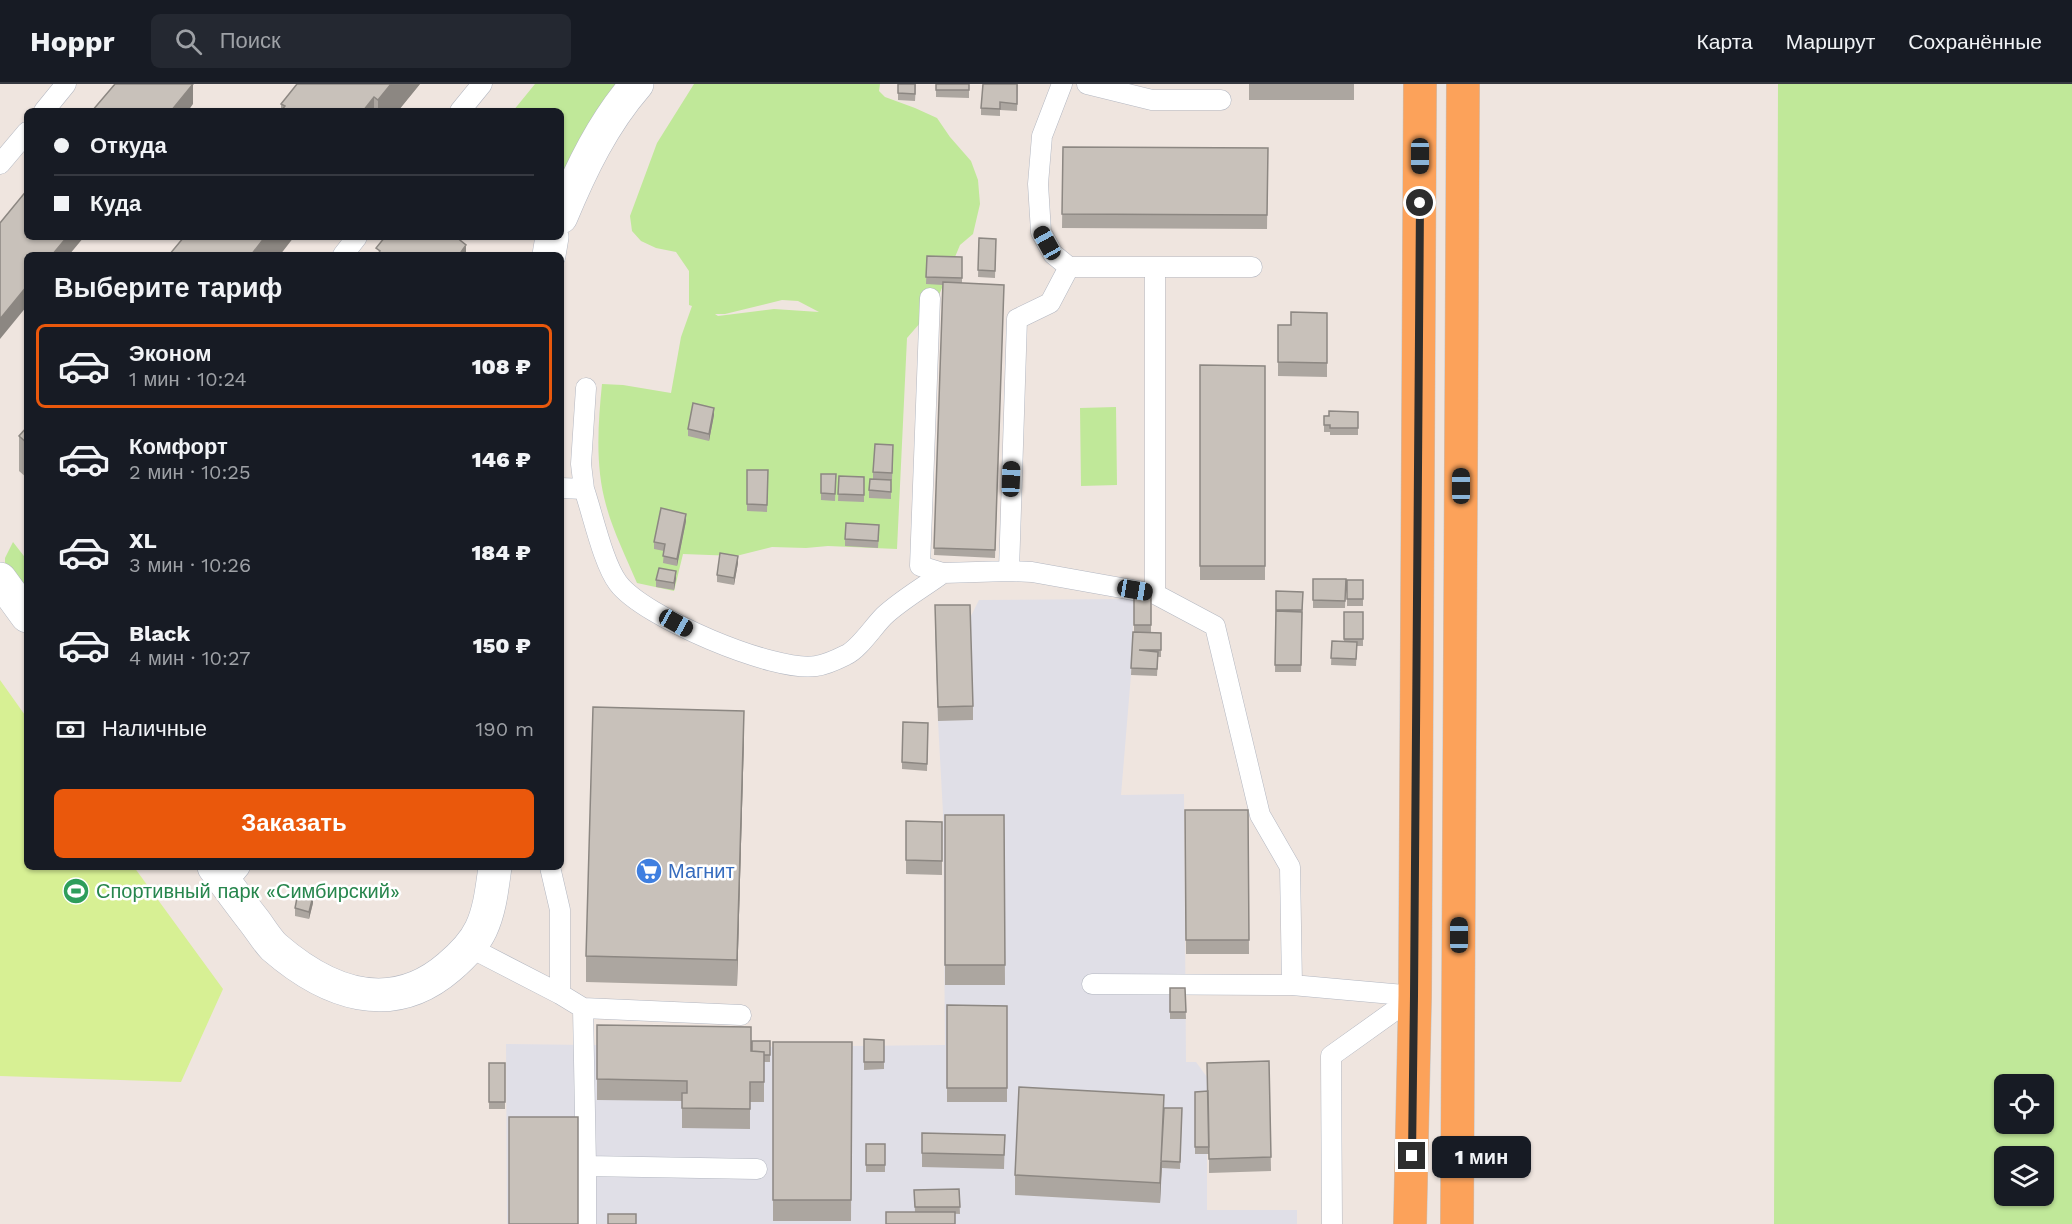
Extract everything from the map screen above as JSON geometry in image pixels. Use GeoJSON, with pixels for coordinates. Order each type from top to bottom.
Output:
{"type":"FeatureCollection","features":[{"type":"Feature","properties":{"kind":"highway"},"geometry":{"type":"LineString","coordinates":[[1410,1224],[1414,996],[1420,84]]}},
{"type":"Feature","properties":{"kind":"highway"},"geometry":{"type":"LineString","coordinates":[[1457,1224],[1463,84]]}},
{"type":"Feature","properties":{"kind":"highway"},"geometry":{"type":"LineString","coordinates":[[1414,996],[1459,997]]}},
{"type":"Feature","properties":{"kind":"street"},"geometry":{"type":"LineString","coordinates":[[564,210],[580,172],[620,104],[637,84]]}},
{"type":"Feature","properties":{"kind":"street"},"geometry":{"type":"LineString","coordinates":[[0,579],[24,612]]}},
{"type":"Feature","properties":{"kind":"street"},"geometry":{"type":"LineString","coordinates":[[227,872],[272,945],[299,965],[336,987],[372,996],[406,992],[434,980],[465,953],[481,929],[489,903],[494,870]]}},
{"type":"Feature","properties":{"kind":"lane"},"geometry":{"type":"LineString","coordinates":[[46,108],[66,84]]}},
{"type":"Feature","properties":{"kind":"lane"},"geometry":{"type":"LineString","coordinates":[[462,108],[482,84]]}},
{"type":"Feature","properties":{"kind":"lane"},"geometry":{"type":"LineString","coordinates":[[1062,84],[1042,136],[1038,184],[1041,232],[1053,254],[1069,267],[1252,267]]}},
{"type":"Feature","properties":{"kind":"lane"},"geometry":{"type":"LineString","coordinates":[[1087,84],[1152,100],[1221,100]]}},
{"type":"Feature","properties":{"kind":"lane"},"geometry":{"type":"LineString","coordinates":[[0,165],[24,136]]}},
{"type":"Feature","properties":{"kind":"lane"},"geometry":{"type":"LineString","coordinates":[[345,252],[355,240]]}},
{"type":"Feature","properties":{"kind":"lane"},"geometry":{"type":"LineString","coordinates":[[1008,571],[1017,319],[1050,303],[1069,267]]}},
{"type":"Feature","properties":{"kind":"lane"},"geometry":{"type":"LineString","coordinates":[[1155,268],[1155,594]]}},
{"type":"Feature","properties":{"kind":"lane"},"geometry":{"type":"LineString","coordinates":[[930,298],[920,566],[943,573],[1032,572],[1155,594],[1215,626],[1260,814],[1290,867],[1292,985]]}},
{"type":"Feature","properties":{"kind":"lane"},"geometry":{"type":"LineString","coordinates":[[586,388],[581,464],[584,489],[609,567],[619,584],[638,601],[696,634],[769,660],[816,666],[848,654],[885,615],[943,573]]}},
{"type":"Feature","properties":{"kind":"lane"},"geometry":{"type":"LineString","coordinates":[[564,488],[584,489]]}},
{"type":"Feature","properties":{"kind":"lane"},"geometry":{"type":"LineString","coordinates":[[551,870],[560,910],[560,994]]}},
{"type":"Feature","properties":{"kind":"lane"},"geometry":{"type":"LineString","coordinates":[[469,947],[584,1008],[741,1015]]}},
{"type":"Feature","properties":{"kind":"lane"},"geometry":{"type":"LineString","coordinates":[[1092,984],[1292,985],[1414,996]]}},
{"type":"Feature","properties":{"kind":"lane"},"geometry":{"type":"LineString","coordinates":[[1332,1224],[1331,1056],[1414,996]]}},
{"type":"Feature","properties":{"kind":"lane"},"geometry":{"type":"LineString","coordinates":[[584,1008],[586,1224]]}},
{"type":"Feature","properties":{"kind":"lane"},"geometry":{"type":"LineString","coordinates":[[586,1166],[757,1169]]}},
{"type":"Feature","properties":{"kind":"shaded area"},"geometry":{"type":"Polygon","coordinates":[[[1134,599],[1131,675],[1121,795],[1184,794],[1186,1062],[1196,1062],[1207,1077],[1207,1210],[1297,1210],[1297,1224],[507,1224],[506,1044],[751,1047],[945,1045],[943,813],[935,619],[970,618],[979,600],[1134,599]]]}},
{"type":"Feature","properties":{"kind":"green space"},"geometry":{"type":"Polygon","coordinates":[[[535,84],[622,84],[564,177],[564,108],[515,108],[535,84]]]}},
{"type":"Feature","properties":{"kind":"green space"},"geometry":{"type":"Polygon","coordinates":[[[694,84],[880,84],[879,91],[885,97],[937,118],[971,161],[978,180],[980,204],[973,234],[960,245],[934,307],[907,338],[897,549],[828,546],[772,547],[736,556],[683,554],[674,591],[637,583],[606,505],[600,475],[599,430],[602,384],[671,393],[681,337],[692,306],[689,305],[689,271],[676,252],[656,248],[641,241],[632,231],[630,216],[657,143],[694,84]],[[782,300],[725,314],[715,314],[718,316],[774,309],[819,312],[798,301],[782,300]]]}},
{"type":"Feature","properties":{"kind":"green space"},"geometry":{"type":"Polygon","coordinates":[[[1778,84],[2072,84],[2072,1224],[1774,1224],[1778,84]]]}},
{"type":"Feature","properties":{"kind":"green space"},"geometry":{"type":"Polygon","coordinates":[[[1116,407],[1117,485],[1081,486],[1080,408],[1116,407]]]}},
{"type":"Feature","properties":{"kind":"green space"},"geometry":{"type":"Polygon","coordinates":[[[13,542],[24,556],[24,587],[5,568],[5,558],[13,542]]]}},
{"type":"Feature","properties":{"kind":"green space","name":"Спортивный парк «Симбирский»"},"geometry":{"type":"Polygon","coordinates":[[[0,680],[24,714],[24,870],[136,870],[223,989],[181,1082],[0,1076],[0,680]]]}},
{"type":"Feature","properties":{"kind":"building"},"geometry":{"type":"Polygon","coordinates":[[[115,84],[193,84],[173,108],[95,108],[115,84]]]}},
{"type":"Feature","properties":{"kind":"building"},"geometry":{"type":"Polygon","coordinates":[[[297,84],[391,84],[378,100],[374,97],[365,108],[283,108],[285,106],[281,104],[297,84]]]}},
{"type":"Feature","properties":{"kind":"building"},"geometry":{"type":"Polygon","coordinates":[[[898,84],[915,84],[915,94],[898,93],[898,84]]]}},
{"type":"Feature","properties":{"kind":"building"},"geometry":{"type":"Polygon","coordinates":[[[936,84],[969,84],[969,90],[936,90],[936,84]]]}},
{"type":"Feature","properties":{"kind":"building"},"geometry":{"type":"Polygon","coordinates":[[[983,84],[1017,84],[1017,104],[1000,102],[1000,109],[981,108],[983,84]]]}},
{"type":"Feature","properties":{"kind":"building"},"geometry":{"type":"Polygon","coordinates":[[[1063,147],[1268,148],[1267,215],[1062,214],[1063,147]]]}},
{"type":"Feature","properties":{"kind":"building"},"geometry":{"type":"Polygon","coordinates":[[[24,194],[24,240],[64,240],[54,252],[24,252],[24,290],[0,319],[0,223],[24,194]]]}},
{"type":"Feature","properties":{"kind":"building"},"geometry":{"type":"Polygon","coordinates":[[[979,238],[996,239],[995,271],[978,270],[979,238]]]}},
{"type":"Feature","properties":{"kind":"building"},"geometry":{"type":"Polygon","coordinates":[[[182,240],[263,240],[253,252],[172,252],[182,240]]]}},
{"type":"Feature","properties":{"kind":"building"},"geometry":{"type":"Polygon","coordinates":[[[383,240],[460,240],[466,245],[461,252],[379,252],[376,248],[383,240]]]}},
{"type":"Feature","properties":{"kind":"building"},"geometry":{"type":"Polygon","coordinates":[[[927,256],[962,257],[962,278],[926,277],[927,256]]]}},
{"type":"Feature","properties":{"kind":"building"},"geometry":{"type":"Polygon","coordinates":[[[943,282],[1004,285],[995,550],[934,548],[943,282]]]}},
{"type":"Feature","properties":{"kind":"building"},"geometry":{"type":"Polygon","coordinates":[[[1291,312],[1327,313],[1327,363],[1278,362],[1278,325],[1291,325],[1291,312]]]}},
{"type":"Feature","properties":{"kind":"building"},"geometry":{"type":"Polygon","coordinates":[[[1200,365],[1265,366],[1265,566],[1200,566],[1200,365]]]}},
{"type":"Feature","properties":{"kind":"building"},"geometry":{"type":"Polygon","coordinates":[[[693,403],[714,408],[709,434],[688,429],[693,403]]]}},
{"type":"Feature","properties":{"kind":"building"},"geometry":{"type":"Polygon","coordinates":[[[1329,411],[1358,412],[1358,428],[1330,428],[1330,425],[1324,425],[1324,416],[1329,416],[1329,411]]]}},
{"type":"Feature","properties":{"kind":"building"},"geometry":{"type":"Polygon","coordinates":[[[24,430],[24,440],[19,436],[24,430]]]}},
{"type":"Feature","properties":{"kind":"building"},"geometry":{"type":"Polygon","coordinates":[[[875,444],[893,445],[892,473],[873,472],[875,444]]]}},
{"type":"Feature","properties":{"kind":"building"},"geometry":{"type":"Polygon","coordinates":[[[747,470],[768,470],[767,505],[747,504],[747,470]]]}},
{"type":"Feature","properties":{"kind":"building"},"geometry":{"type":"Polygon","coordinates":[[[821,474],[836,474],[835,494],[821,493],[821,474]]]}},
{"type":"Feature","properties":{"kind":"building"},"geometry":{"type":"Polygon","coordinates":[[[839,476],[864,477],[864,495],[838,494],[839,476]]]}},
{"type":"Feature","properties":{"kind":"building"},"geometry":{"type":"Polygon","coordinates":[[[870,479],[891,480],[891,492],[869,490],[870,479]]]}},
{"type":"Feature","properties":{"kind":"building"},"geometry":{"type":"Polygon","coordinates":[[[661,508],[686,514],[677,559],[663,556],[665,544],[654,542],[661,508]]]}},
{"type":"Feature","properties":{"kind":"building"},"geometry":{"type":"Polygon","coordinates":[[[846,523],[879,525],[878,541],[845,539],[846,523]]]}},
{"type":"Feature","properties":{"kind":"building"},"geometry":{"type":"Polygon","coordinates":[[[720,553],[738,556],[734,578],[717,575],[720,553]]]}},
{"type":"Feature","properties":{"kind":"building"},"geometry":{"type":"Polygon","coordinates":[[[659,568],[676,571],[674,583],[656,580],[659,568]]]}},
{"type":"Feature","properties":{"kind":"building"},"geometry":{"type":"Polygon","coordinates":[[[1313,579],[1346,579],[1345,601],[1313,600],[1313,579]]]}},
{"type":"Feature","properties":{"kind":"building"},"geometry":{"type":"Polygon","coordinates":[[[1347,580],[1363,580],[1363,599],[1347,599],[1347,580]]]}},
{"type":"Feature","properties":{"kind":"building"},"geometry":{"type":"Polygon","coordinates":[[[1276,591],[1303,592],[1302,610],[1276,610],[1276,591]]]}},
{"type":"Feature","properties":{"kind":"building"},"geometry":{"type":"Polygon","coordinates":[[[1134,592],[1151,592],[1151,625],[1134,625],[1134,592]]]}},
{"type":"Feature","properties":{"kind":"building"},"geometry":{"type":"Polygon","coordinates":[[[935,605],[970,605],[973,706],[938,707],[935,605]]]}},
{"type":"Feature","properties":{"kind":"building"},"geometry":{"type":"Polygon","coordinates":[[[1276,611],[1302,612],[1301,665],[1275,665],[1276,611]]]}},
{"type":"Feature","properties":{"kind":"building"},"geometry":{"type":"Polygon","coordinates":[[[1344,612],[1363,612],[1363,639],[1344,639],[1344,612]]]}},
{"type":"Feature","properties":{"kind":"building"},"geometry":{"type":"Polygon","coordinates":[[[1133,632],[1161,633],[1161,650],[1139,650],[1158,652],[1157,669],[1131,668],[1133,632]]]}},
{"type":"Feature","properties":{"kind":"building"},"geometry":{"type":"Polygon","coordinates":[[[1332,641],[1357,642],[1356,659],[1331,658],[1332,641]]]}},
{"type":"Feature","properties":{"kind":"building"},"geometry":{"type":"Polygon","coordinates":[[[593,707],[744,711],[737,960],[586,956],[593,707]]]}},
{"type":"Feature","properties":{"kind":"building"},"geometry":{"type":"Polygon","coordinates":[[[903,722],[928,723],[927,764],[902,762],[903,722]]]}},
{"type":"Feature","properties":{"kind":"building"},"geometry":{"type":"Polygon","coordinates":[[[1185,810],[1248,810],[1249,940],[1186,940],[1185,810]]]}},
{"type":"Feature","properties":{"kind":"building"},"geometry":{"type":"Polygon","coordinates":[[[945,815],[1004,815],[1005,965],[945,965],[945,815]]]}},
{"type":"Feature","properties":{"kind":"building"},"geometry":{"type":"Polygon","coordinates":[[[906,821],[942,822],[942,861],[906,860],[906,821]]]}},
{"type":"Feature","properties":{"kind":"building"},"geometry":{"type":"Polygon","coordinates":[[[298,893],[313,896],[309,912],[295,908],[298,893]]]}},
{"type":"Feature","properties":{"kind":"building"},"geometry":{"type":"Polygon","coordinates":[[[1170,988],[1185,988],[1186,1012],[1170,1012],[1170,988]]]}},
{"type":"Feature","properties":{"kind":"building"},"geometry":{"type":"Polygon","coordinates":[[[947,1005],[1007,1006],[1007,1088],[947,1088],[947,1005]]]}},
{"type":"Feature","properties":{"kind":"building"},"geometry":{"type":"Polygon","coordinates":[[[597,1025],[751,1027],[751,1051],[764,1052],[764,1082],[750,1082],[750,1109],[682,1108],[682,1093],[687,1093],[687,1081],[597,1079],[597,1025]]]}},
{"type":"Feature","properties":{"kind":"building"},"geometry":{"type":"Polygon","coordinates":[[[864,1039],[884,1040],[884,1062],[864,1062],[864,1039]]]}},
{"type":"Feature","properties":{"kind":"building"},"geometry":{"type":"Polygon","coordinates":[[[752,1041],[770,1041],[770,1055],[752,1051],[752,1041]]]}},
{"type":"Feature","properties":{"kind":"building"},"geometry":{"type":"Polygon","coordinates":[[[773,1042],[852,1042],[851,1200],[773,1200],[773,1042]]]}},
{"type":"Feature","properties":{"kind":"building"},"geometry":{"type":"Polygon","coordinates":[[[1269,1061],[1271,1157],[1209,1159],[1207,1063],[1269,1061]]]}},
{"type":"Feature","properties":{"kind":"building"},"geometry":{"type":"Polygon","coordinates":[[[489,1063],[505,1063],[505,1102],[489,1102],[489,1063]]]}},
{"type":"Feature","properties":{"kind":"building"},"geometry":{"type":"Polygon","coordinates":[[[1019,1087],[1164,1095],[1160,1183],[1015,1175],[1019,1087]]]}},
{"type":"Feature","properties":{"kind":"building"},"geometry":{"type":"Polygon","coordinates":[[[1208,1091],[1209,1147],[1195,1147],[1195,1092],[1208,1091]]]}},
{"type":"Feature","properties":{"kind":"building"},"geometry":{"type":"Polygon","coordinates":[[[1164,1108],[1182,1108],[1180,1162],[1161,1161],[1164,1108]]]}},
{"type":"Feature","properties":{"kind":"building"},"geometry":{"type":"Polygon","coordinates":[[[509,1117],[578,1117],[578,1224],[509,1224],[509,1117]]]}},
{"type":"Feature","properties":{"kind":"building"},"geometry":{"type":"Polygon","coordinates":[[[922,1133],[1005,1135],[1004,1155],[922,1153],[922,1133]]]}},
{"type":"Feature","properties":{"kind":"building"},"geometry":{"type":"Polygon","coordinates":[[[866,1144],[885,1144],[885,1165],[866,1165],[866,1144]]]}},
{"type":"Feature","properties":{"kind":"building"},"geometry":{"type":"Polygon","coordinates":[[[959,1189],[960,1207],[915,1207],[914,1190],[959,1189]]]}},
{"type":"Feature","properties":{"kind":"building"},"geometry":{"type":"Polygon","coordinates":[[[886,1212],[955,1212],[955,1224],[886,1224],[886,1212]]]}},
{"type":"Feature","properties":{"kind":"building"},"geometry":{"type":"Polygon","coordinates":[[[608,1214],[636,1214],[636,1224],[608,1224],[608,1214]]]}},
{"type":"Feature","properties":{"kind":"place","name":"Магнит"},"geometry":{"type":"Point","coordinates":[649,871]}},
{"type":"Feature","properties":{"kind":"place","name":"Спортивный парк «Симбирский»"},"geometry":{"type":"Point","coordinates":[76,891]}},
{"type":"Feature","properties":{"kind":"route"},"geometry":{"type":"LineString","coordinates":[[1412,1156],[1420,203]]}}]}
